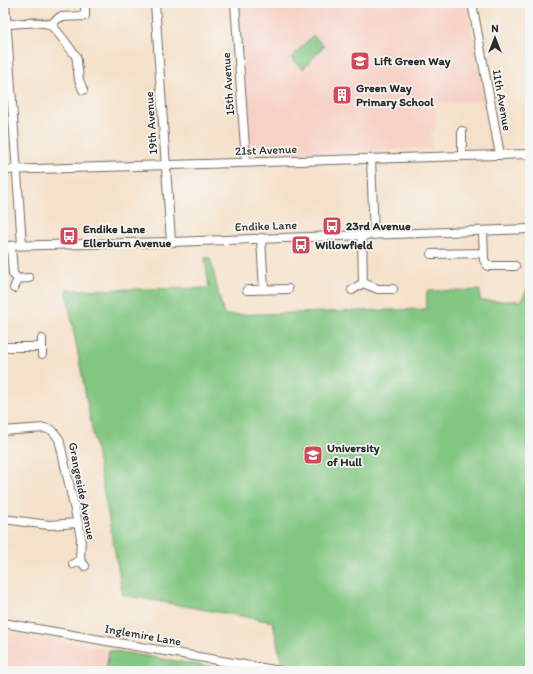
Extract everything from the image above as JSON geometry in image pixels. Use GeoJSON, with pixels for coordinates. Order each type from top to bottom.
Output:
{"type":"FeatureCollection","features":[{"type":"Feature","properties":{"kind":"street"},"geometry":{"type":"LineString","coordinates":[[5,3],[5,25],[18,169],[22,245]]}},
{"type":"Feature","properties":{"kind":"street"},"geometry":{"type":"LineString","coordinates":[[50,25],[60,17],[85,16],[85,3]]}},
{"type":"Feature","properties":{"kind":"street","name":"19th Avenue"},"geometry":{"type":"LineString","coordinates":[[154,3],[171,242]]}},
{"type":"Feature","properties":{"kind":"street","name":"15th Avenue"},"geometry":{"type":"LineString","coordinates":[[235,3],[246,162]]}},
{"type":"Feature","properties":{"kind":"street","name":"11th Avenue"},"geometry":{"type":"LineString","coordinates":[[472,3],[500,155]]}},
{"type":"Feature","properties":{"kind":"street"},"geometry":{"type":"LineString","coordinates":[[5,25],[39,23],[46,23],[50,25],[56,30],[76,56],[79,80],[83,90]]}},
{"type":"Feature","properties":{"kind":"street"},"geometry":{"type":"LineString","coordinates":[[462,131],[462,156]]}},
{"type":"Feature","properties":{"kind":"street","name":"21st Avenue"},"geometry":{"type":"LineString","coordinates":[[3,170],[530,154]]}},
{"type":"Feature","properties":{"kind":"street"},"geometry":{"type":"LineString","coordinates":[[371,159],[374,235]]}},
{"type":"Feature","properties":{"kind":"street","name":"Endike Lane"},"geometry":{"type":"LineString","coordinates":[[7,246],[530,230]]}},
{"type":"Feature","properties":{"kind":"street"},"geometry":{"type":"LineString","coordinates":[[483,231],[484,260],[488,266],[515,266]]}},
{"type":"Feature","properties":{"kind":"street"},"geometry":{"type":"LineString","coordinates":[[362,235],[363,283]]}},
{"type":"Feature","properties":{"kind":"street"},"geometry":{"type":"LineString","coordinates":[[261,238],[264,290]]}},
{"type":"Feature","properties":{"kind":"street"},"geometry":{"type":"LineString","coordinates":[[7,246],[13,274],[18,279]]}},
{"type":"Feature","properties":{"kind":"street"},"geometry":{"type":"LineString","coordinates":[[431,254],[484,253]]}},
{"type":"Feature","properties":{"kind":"street"},"geometry":{"type":"LineString","coordinates":[[18,279],[29,278]]}},
{"type":"Feature","properties":{"kind":"street"},"geometry":{"type":"LineString","coordinates":[[14,288],[18,279]]}},
{"type":"Feature","properties":{"kind":"street"},"geometry":{"type":"LineString","coordinates":[[363,283],[378,289],[393,289]]}},
{"type":"Feature","properties":{"kind":"street"},"geometry":{"type":"LineString","coordinates":[[352,290],[363,283]]}},
{"type":"Feature","properties":{"kind":"street"},"geometry":{"type":"LineString","coordinates":[[247,290],[288,289]]}},
{"type":"Feature","properties":{"kind":"street"},"geometry":{"type":"LineString","coordinates":[[3,347],[42,347]]}},
{"type":"Feature","properties":{"kind":"street","name":"Grangeside Avenue"},"geometry":{"type":"LineString","coordinates":[[3,431],[44,428],[52,430],[59,439],[81,537],[79,564]]}},
{"type":"Feature","properties":{"kind":"street"},"geometry":{"type":"LineString","coordinates":[[3,519],[49,525],[78,523]]}},
{"type":"Feature","properties":{"kind":"street","name":"Inglemire Lane"},"geometry":{"type":"LineString","coordinates":[[3,623],[280,671]]}},
{"type":"Feature","properties":{"kind":"shaded area","name":"Lift Green Way"},"geometry":{"type":"Polygon","coordinates":[[[239,3],[466,3],[485,101],[434,104],[435,130],[431,130],[432,148],[258,156],[249,149],[239,3]]]}},
{"type":"Feature","properties":{"kind":"shaded area"},"geometry":{"type":"Polygon","coordinates":[[[3,631],[109,650],[230,671],[3,671],[3,631]]]}},
{"type":"Feature","properties":{"kind":"green space"},"geometry":{"type":"Polygon","coordinates":[[[313,35],[324,46],[303,69],[291,58],[313,35]]]}},
{"type":"Feature","properties":{"kind":"green space","name":"University of Hull"},"geometry":{"type":"Polygon","coordinates":[[[205,258],[210,258],[224,315],[426,309],[427,291],[480,290],[480,301],[521,301],[530,284],[530,671],[283,671],[273,622],[123,595],[66,290],[209,288],[205,258]]]}},
{"type":"Feature","properties":{"kind":"green space"},"geometry":{"type":"Polygon","coordinates":[[[109,650],[236,671],[106,671],[109,650]]]}},
{"type":"Feature","properties":{"kind":"place","name":"Lift Green Way"},"geometry":{"type":"Point","coordinates":[360,61]}},
{"type":"Feature","properties":{"kind":"place","name":"Green Way Primary School"},"geometry":{"type":"Point","coordinates":[342,95]}},
{"type":"Feature","properties":{"kind":"place","name":"23rd Avenue"},"geometry":{"type":"Point","coordinates":[332,226]}},
{"type":"Feature","properties":{"kind":"place","name":"Endike Lane Ellerburn Avenue"},"geometry":{"type":"Point","coordinates":[69,236]}},
{"type":"Feature","properties":{"kind":"place","name":"Willowfield"},"geometry":{"type":"Point","coordinates":[301,245]}},
{"type":"Feature","properties":{"kind":"place","name":"University of Hull"},"geometry":{"type":"Point","coordinates":[313,455]}}]}
